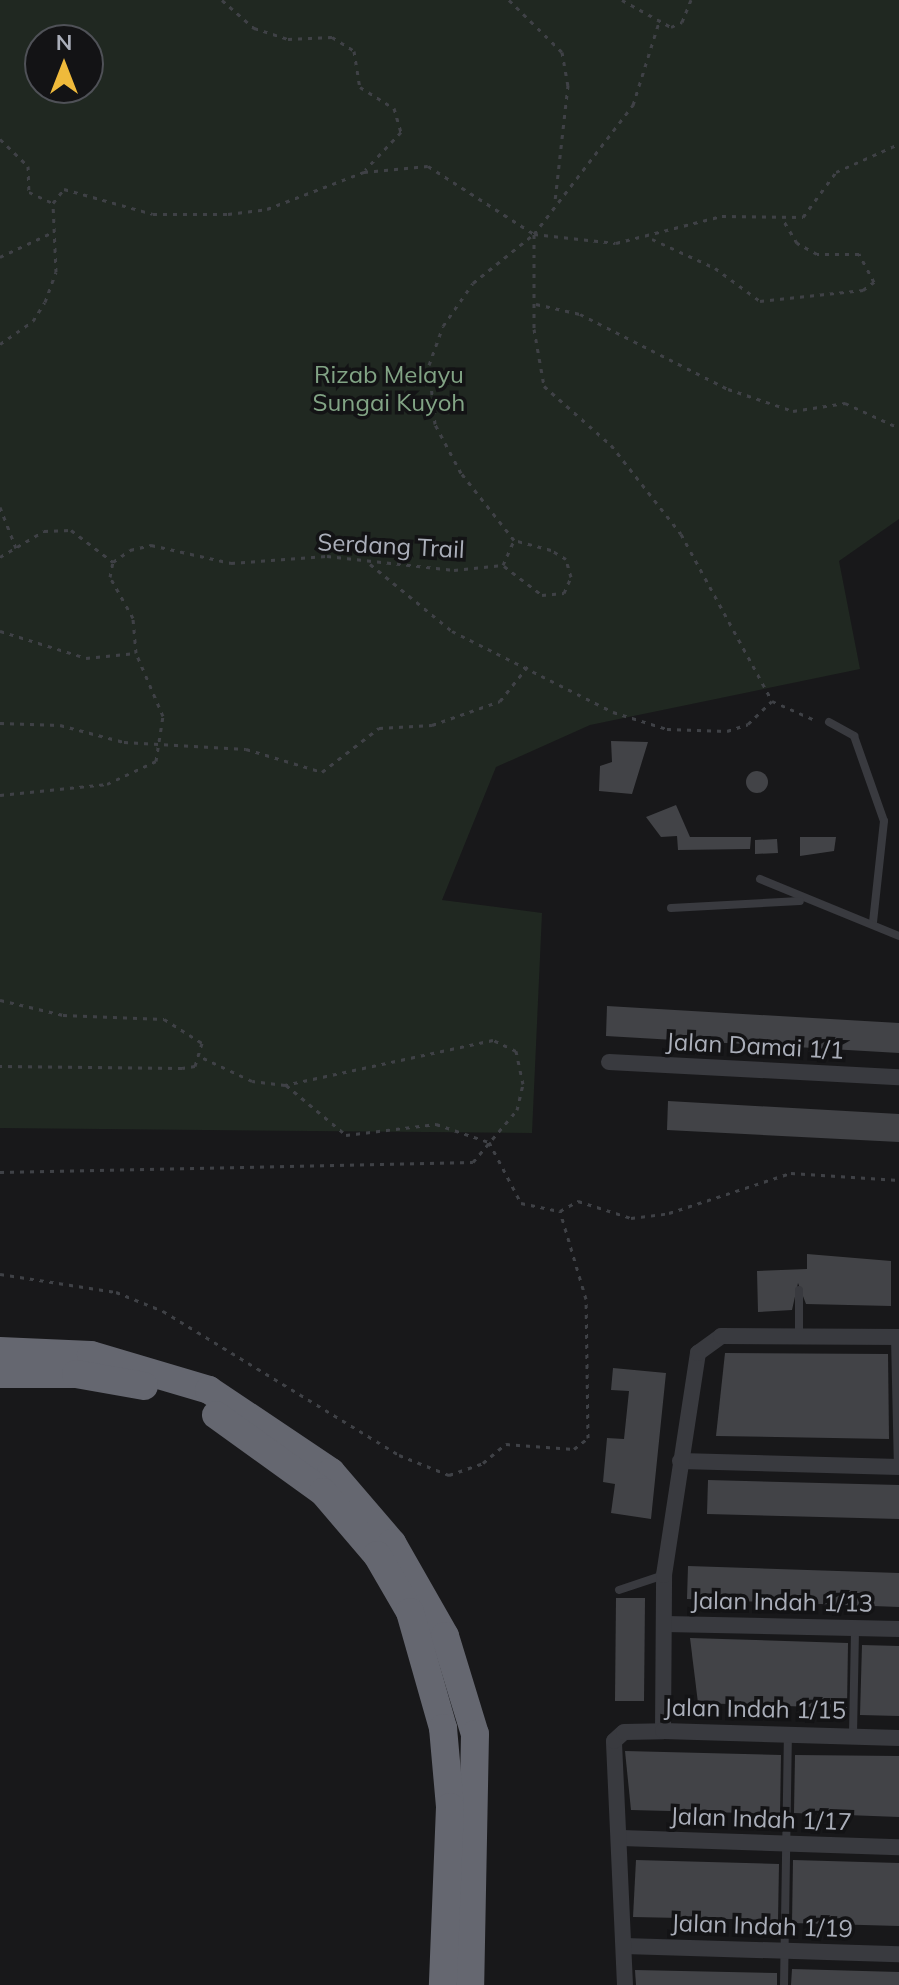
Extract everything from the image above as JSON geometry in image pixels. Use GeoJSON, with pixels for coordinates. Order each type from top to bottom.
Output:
{"type":"FeatureCollection","features":[{"type":"Feature","properties":{"kind":"highway"},"geometry":{"type":"LineString","coordinates":[[0,1351],[91,1355],[209,1390],[322,1464],[392,1543],[445,1636],[475,1734],[470,1985]]}},
{"type":"Feature","properties":{"kind":"highway"},"geometry":{"type":"LineString","coordinates":[[0,1374],[115,1379],[192,1402],[323,1492],[377,1555],[410,1612],[443,1728],[450,1807],[443,1985]]}},
{"type":"Feature","properties":{"kind":"street","name":"Jalan Damai 1/1"},"geometry":{"type":"LineString","coordinates":[[609,1062],[899,1077]]}},
{"type":"Feature","properties":{"kind":"street"},"geometry":{"type":"LineString","coordinates":[[663,1731],[664,1575],[694,1364],[704,1345],[721,1336],[897,1337]]}},
{"type":"Feature","properties":{"kind":"street"},"geometry":{"type":"LineString","coordinates":[[680,1461],[899,1467]]}},
{"type":"Feature","properties":{"kind":"street","name":"Jalan Indah 1/13"},"geometry":{"type":"LineString","coordinates":[[665,1624],[899,1629]]}},
{"type":"Feature","properties":{"kind":"street","name":"Jalan Indah 1/15"},"geometry":{"type":"LineString","coordinates":[[621,1838],[614,1741],[624,1732],[899,1738]]}},
{"type":"Feature","properties":{"kind":"street"},"geometry":{"type":"LineString","coordinates":[[621,1838],[625,1985]]}},
{"type":"Feature","properties":{"kind":"street","name":"Jalan Indah 1/17"},"geometry":{"type":"LineString","coordinates":[[621,1838],[899,1847]]}},
{"type":"Feature","properties":{"kind":"street","name":"Jalan Indah 1/19"},"geometry":{"type":"LineString","coordinates":[[624,1946],[899,1954]]}},
{"type":"Feature","properties":{"kind":"lane"},"geometry":{"type":"LineString","coordinates":[[829,722],[854,736],[884,821],[873,923]]}},
{"type":"Feature","properties":{"kind":"lane"},"geometry":{"type":"LineString","coordinates":[[760,879],[782,884],[800,901]]}},
{"type":"Feature","properties":{"kind":"lane"},"geometry":{"type":"LineString","coordinates":[[671,908],[800,901],[873,923],[899,936]]}},
{"type":"Feature","properties":{"kind":"lane"},"geometry":{"type":"LineString","coordinates":[[799,1290],[799,1337]]}},
{"type":"Feature","properties":{"kind":"lane"},"geometry":{"type":"LineString","coordinates":[[897,1337],[899,1467]]}},
{"type":"Feature","properties":{"kind":"lane"},"geometry":{"type":"LineString","coordinates":[[619,1590],[664,1575]]}},
{"type":"Feature","properties":{"kind":"lane"},"geometry":{"type":"LineString","coordinates":[[853,1735],[855,1628]]}},
{"type":"Feature","properties":{"kind":"lane"},"geometry":{"type":"LineString","coordinates":[[784,1985],[788,1734]]}},
{"type":"Feature","properties":{"kind":"path"},"geometry":{"type":"LineString","coordinates":[[222,0],[254,28],[288,39],[332,37],[354,51],[360,87],[394,108],[401,132],[364,172]]}},
{"type":"Feature","properties":{"kind":"path"},"geometry":{"type":"LineString","coordinates":[[509,0],[562,52],[568,85],[555,200]]}},
{"type":"Feature","properties":{"kind":"path"},"geometry":{"type":"LineString","coordinates":[[622,0],[638,15],[660,19],[671,27],[682,22],[691,0]]}},
{"type":"Feature","properties":{"kind":"path","name":"Serdang Trail"},"geometry":{"type":"LineString","coordinates":[[514,540],[461,473],[435,424],[429,365],[443,326],[473,283],[534,234],[555,200],[633,105],[660,19]]}},
{"type":"Feature","properties":{"kind":"path"},"geometry":{"type":"LineString","coordinates":[[0,139],[28,166],[29,192],[53,203]]}},
{"type":"Feature","properties":{"kind":"path"},"geometry":{"type":"LineString","coordinates":[[0,344],[33,321],[45,302],[56,272],[53,203],[64,189],[78,189],[153,214],[228,214],[267,209],[364,172],[428,166],[534,234],[652,239],[722,216],[782,218],[814,210],[836,172],[899,144]]}},
{"type":"Feature","properties":{"kind":"path"},"geometry":{"type":"LineString","coordinates":[[652,239],[715,268],[760,301],[863,290],[874,282],[859,254],[817,254],[797,243],[782,218]]}},
{"type":"Feature","properties":{"kind":"path"},"geometry":{"type":"LineString","coordinates":[[0,257],[52,233]]}},
{"type":"Feature","properties":{"kind":"path"},"geometry":{"type":"LineString","coordinates":[[534,234],[536,304],[544,386],[611,445],[681,534],[772,701],[804,719],[829,722]]}},
{"type":"Feature","properties":{"kind":"path"},"geometry":{"type":"LineString","coordinates":[[536,304],[580,314],[728,389],[793,411],[845,403],[899,428]]}},
{"type":"Feature","properties":{"kind":"path"},"geometry":{"type":"LineString","coordinates":[[0,507],[16,548]]}},
{"type":"Feature","properties":{"kind":"path"},"geometry":{"type":"LineString","coordinates":[[0,557],[44,531],[71,530],[113,562],[113,590],[133,618],[136,653],[163,716],[164,741],[156,761],[133,777],[0,795]]}},
{"type":"Feature","properties":{"kind":"path"},"geometry":{"type":"LineString","coordinates":[[514,540],[551,550],[566,559],[571,577],[564,593],[542,595],[503,565],[514,540]]}},
{"type":"Feature","properties":{"kind":"path","name":"Serdang Trail"},"geometry":{"type":"LineString","coordinates":[[113,562],[151,545],[231,563],[327,556],[370,564],[503,565]]}},
{"type":"Feature","properties":{"kind":"path"},"geometry":{"type":"LineString","coordinates":[[370,564],[452,631],[528,666],[613,712],[667,729],[727,731],[748,724],[772,701]]}},
{"type":"Feature","properties":{"kind":"path"},"geometry":{"type":"LineString","coordinates":[[0,631],[86,658],[136,653]]}},
{"type":"Feature","properties":{"kind":"path"},"geometry":{"type":"LineString","coordinates":[[0,723],[246,749],[322,772],[379,728],[432,725],[500,701],[528,666]]}},
{"type":"Feature","properties":{"kind":"path"},"geometry":{"type":"LineString","coordinates":[[0,1000],[63,1015],[164,1019],[196,1033],[201,1057],[195,1066],[144,1070],[0,1066]]}},
{"type":"Feature","properties":{"kind":"path"},"geometry":{"type":"LineString","coordinates":[[0,1172],[473,1162],[517,1110],[523,1084],[516,1051],[493,1040],[285,1085],[252,1081],[201,1057]]}},
{"type":"Feature","properties":{"kind":"path"},"geometry":{"type":"LineString","coordinates":[[285,1085],[346,1135],[436,1124],[489,1142],[521,1203],[560,1211],[578,1201],[631,1218],[669,1213],[791,1173],[899,1180]]}},
{"type":"Feature","properties":{"kind":"path"},"geometry":{"type":"LineString","coordinates":[[0,1274],[116,1292],[163,1311],[399,1455],[449,1475],[506,1444],[574,1449],[588,1438],[586,1299],[560,1211]]}},
{"type":"Feature","properties":{"kind":"green space","name":"Rizab Melayu Sungai Kuyoh"},"geometry":{"type":"Polygon","coordinates":[[[0,0],[899,0],[899,519],[839,561],[860,669],[590,725],[496,767],[442,900],[542,913],[532,1133],[0,1128],[0,0]]]}},
{"type":"Feature","properties":{"kind":"building"},"geometry":{"type":"Polygon","coordinates":[[[611,741],[648,742],[632,794],[599,791],[600,766],[612,762],[611,741]]]}},
{"type":"Feature","properties":{"kind":"building"},"geometry":{"type":"Polygon","coordinates":[[[757,771],[765,774],[768,782],[765,790],[757,793],[749,790],[746,782],[749,774],[757,771]]]}},
{"type":"Feature","properties":{"kind":"building"},"geometry":{"type":"Polygon","coordinates":[[[676,805],[690,837],[751,837],[750,849],[678,850],[677,836],[661,837],[646,817],[676,805]]]}},
{"type":"Feature","properties":{"kind":"building"},"geometry":{"type":"Polygon","coordinates":[[[800,837],[836,837],[834,851],[800,856],[800,837]]]}},
{"type":"Feature","properties":{"kind":"building"},"geometry":{"type":"Polygon","coordinates":[[[777,839],[778,853],[755,854],[755,840],[777,839]]]}},
{"type":"Feature","properties":{"kind":"building"},"geometry":{"type":"Polygon","coordinates":[[[607,1006],[899,1023],[899,1053],[606,1036],[607,1006]]]}},
{"type":"Feature","properties":{"kind":"building"},"geometry":{"type":"Polygon","coordinates":[[[668,1101],[899,1114],[899,1142],[667,1130],[668,1101]]]}},
{"type":"Feature","properties":{"kind":"building"},"geometry":{"type":"Polygon","coordinates":[[[807,1254],[891,1261],[891,1306],[806,1304],[798,1283],[792,1310],[758,1312],[757,1271],[807,1269],[807,1254]]]}},
{"type":"Feature","properties":{"kind":"building"},"geometry":{"type":"Polygon","coordinates":[[[725,1353],[888,1354],[889,1439],[716,1436],[725,1353]]]}},
{"type":"Feature","properties":{"kind":"building"},"geometry":{"type":"Polygon","coordinates":[[[613,1368],[666,1373],[651,1519],[611,1513],[615,1484],[603,1482],[607,1438],[624,1439],[629,1391],[611,1390],[613,1368]]]}},
{"type":"Feature","properties":{"kind":"building"},"geometry":{"type":"Polygon","coordinates":[[[708,1480],[899,1485],[899,1519],[707,1514],[708,1480]]]}},
{"type":"Feature","properties":{"kind":"building"},"geometry":{"type":"Polygon","coordinates":[[[688,1566],[899,1573],[899,1607],[687,1599],[688,1566]]]}},
{"type":"Feature","properties":{"kind":"building"},"geometry":{"type":"Polygon","coordinates":[[[616,1598],[645,1598],[644,1701],[615,1701],[616,1598]]]}},
{"type":"Feature","properties":{"kind":"building"},"geometry":{"type":"Polygon","coordinates":[[[690,1638],[848,1643],[847,1708],[698,1703],[690,1638]]]}},
{"type":"Feature","properties":{"kind":"building"},"geometry":{"type":"Polygon","coordinates":[[[862,1645],[899,1646],[899,1716],[860,1715],[862,1645]]]}},
{"type":"Feature","properties":{"kind":"building"},"geometry":{"type":"Polygon","coordinates":[[[625,1751],[781,1755],[780,1814],[631,1810],[625,1751]]]}},
{"type":"Feature","properties":{"kind":"building"},"geometry":{"type":"Polygon","coordinates":[[[795,1755],[899,1756],[899,1817],[794,1813],[795,1755]]]}},
{"type":"Feature","properties":{"kind":"building"},"geometry":{"type":"Polygon","coordinates":[[[636,1860],[779,1864],[778,1920],[633,1917],[636,1860]]]}},
{"type":"Feature","properties":{"kind":"building"},"geometry":{"type":"Polygon","coordinates":[[[793,1860],[899,1863],[899,1926],[792,1923],[793,1860]]]}},
{"type":"Feature","properties":{"kind":"building"},"geometry":{"type":"Polygon","coordinates":[[[792,1969],[899,1972],[899,1985],[791,1985],[792,1969]]]}},
{"type":"Feature","properties":{"kind":"building"},"geometry":{"type":"Polygon","coordinates":[[[635,1970],[777,1973],[777,1985],[636,1985],[635,1970]]]}}]}
